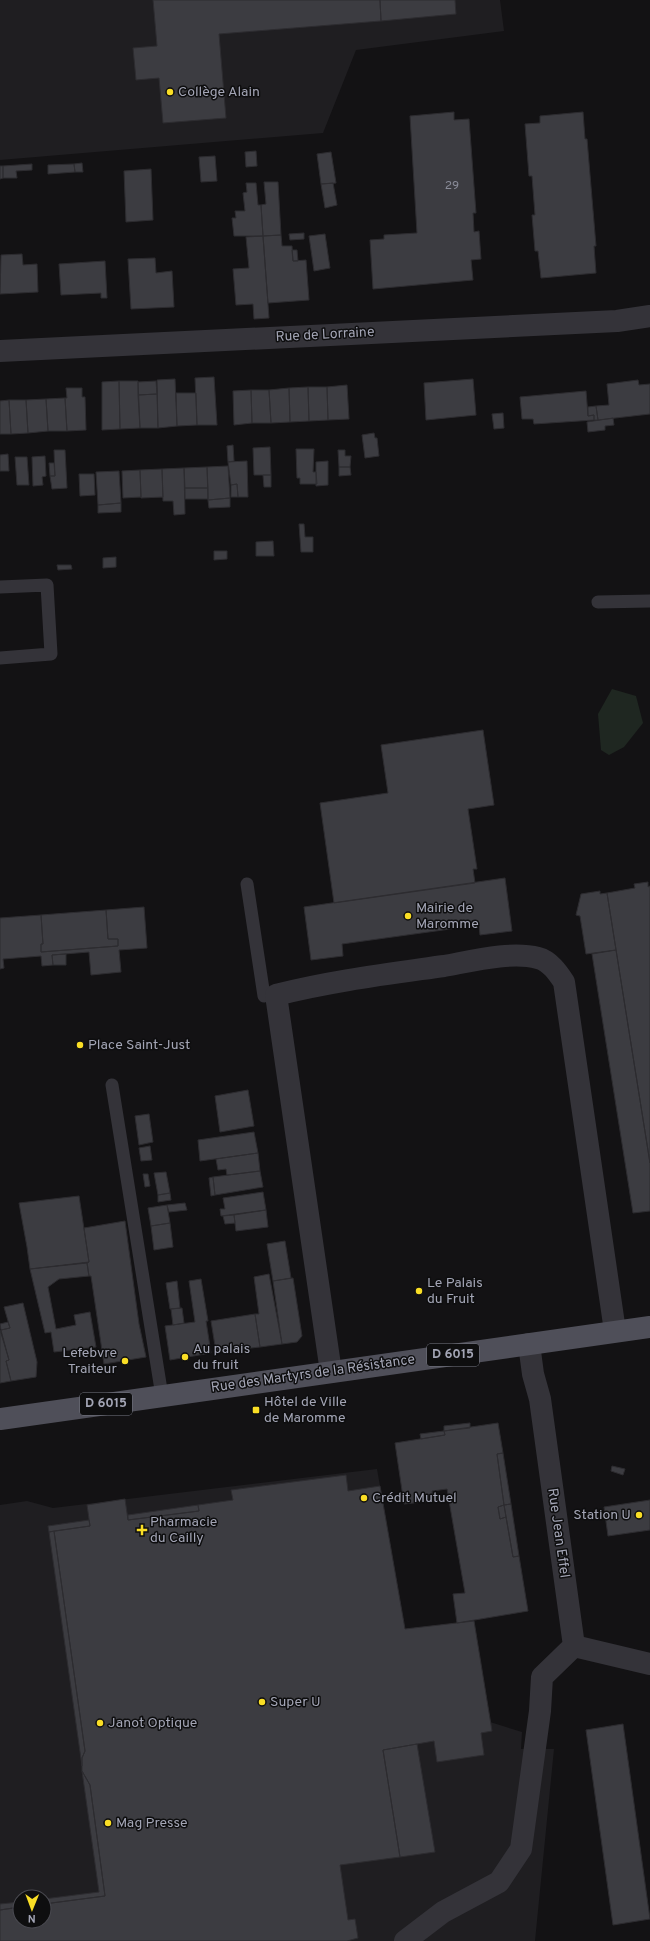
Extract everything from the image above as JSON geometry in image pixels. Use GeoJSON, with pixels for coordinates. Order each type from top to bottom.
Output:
{"type":"FeatureCollection","features":[{"type":"Feature","properties":{"kind":"main road","name":"Rue des Martyrs de la Résistance"},"geometry":{"type":"LineString","coordinates":[[0,1419],[650,1327]]}},
{"type":"Feature","properties":{"kind":"street","name":"Rue de Lorraine"},"geometry":{"type":"LineString","coordinates":[[0,351],[617,320],[650,316]]}},
{"type":"Feature","properties":{"kind":"street"},"geometry":{"type":"LineString","coordinates":[[330,1372],[276,995],[315,985],[491,959],[526,956],[540,958],[554,968],[564,982],[615,1332]]}},
{"type":"Feature","properties":{"kind":"street","name":"Rue Jean Effel"},"geometry":{"type":"LineString","coordinates":[[529,1344],[533,1374],[540,1400],[574,1646]]}},
{"type":"Feature","properties":{"kind":"street"},"geometry":{"type":"LineString","coordinates":[[405,1941],[443,1912],[498,1882],[521,1849],[540,1711],[542,1677],[574,1646],[650,1664]]}},
{"type":"Feature","properties":{"kind":"lane"},"geometry":{"type":"LineString","coordinates":[[0,587],[47,584],[51,654],[0,658]]}},
{"type":"Feature","properties":{"kind":"lane"},"geometry":{"type":"LineString","coordinates":[[598,602],[650,601]]}},
{"type":"Feature","properties":{"kind":"lane"},"geometry":{"type":"LineString","coordinates":[[247,884],[264,996]]}},
{"type":"Feature","properties":{"kind":"lane"},"geometry":{"type":"LineString","coordinates":[[112,1085],[162,1396]]}},
{"type":"Feature","properties":{"kind":"shaded area","name":"Collège Alain"},"geometry":{"type":"Polygon","coordinates":[[[0,0],[500,0],[504,31],[356,50],[323,133],[0,160],[0,0]]]}},
{"type":"Feature","properties":{"kind":"shaded area"},"geometry":{"type":"Polygon","coordinates":[[[612,689],[636,696],[643,723],[624,747],[609,755],[601,750],[598,714],[612,689]]]}},
{"type":"Feature","properties":{"kind":"shaded area"},"geometry":{"type":"Polygon","coordinates":[[[377,1469],[405,1629],[474,1621],[490,1722],[522,1732],[521,1749],[554,1749],[535,1941],[0,1941],[0,1505],[27,1501],[53,1508],[377,1469]]]}},
{"type":"Feature","properties":{"kind":"building"},"geometry":{"type":"Polygon","coordinates":[[[153,0],[380,0],[381,21],[219,34],[226,118],[163,123],[159,78],[136,80],[133,48],[157,46],[153,0]]]}},
{"type":"Feature","properties":{"kind":"building"},"geometry":{"type":"Polygon","coordinates":[[[380,0],[455,0],[456,14],[381,21],[380,0]]]}},
{"type":"Feature","properties":{"kind":"building"},"geometry":{"type":"Polygon","coordinates":[[[454,112],[454,120],[469,119],[476,213],[473,213],[474,232],[479,231],[481,259],[471,260],[473,280],[373,289],[370,240],[384,239],[384,235],[417,233],[410,116],[454,112]]]}},
{"type":"Feature","properties":{"kind":"building"},"geometry":{"type":"Polygon","coordinates":[[[583,112],[585,139],[587,139],[596,246],[594,246],[596,273],[541,278],[538,251],[535,251],[532,215],[535,215],[532,176],[529,176],[525,124],[540,123],[540,116],[583,112]]]}},
{"type":"Feature","properties":{"kind":"building"},"geometry":{"type":"Polygon","coordinates":[[[256,151],[257,166],[246,167],[245,152],[256,151]]]}},
{"type":"Feature","properties":{"kind":"building"},"geometry":{"type":"Polygon","coordinates":[[[331,152],[336,183],[321,184],[317,154],[331,152]]]}},
{"type":"Feature","properties":{"kind":"building"},"geometry":{"type":"Polygon","coordinates":[[[215,156],[217,181],[201,182],[199,157],[215,156]]]}},
{"type":"Feature","properties":{"kind":"building"},"geometry":{"type":"Polygon","coordinates":[[[82,163],[83,172],[75,172],[74,164],[82,163]]]}},
{"type":"Feature","properties":{"kind":"building"},"geometry":{"type":"Polygon","coordinates":[[[32,164],[32,170],[16,171],[17,178],[3,178],[3,166],[32,164]]]}},
{"type":"Feature","properties":{"kind":"building"},"geometry":{"type":"Polygon","coordinates":[[[74,164],[75,172],[48,174],[48,165],[74,164]]]}},
{"type":"Feature","properties":{"kind":"building"},"geometry":{"type":"Polygon","coordinates":[[[0,166],[3,166],[3,178],[0,179],[0,166]]]}},
{"type":"Feature","properties":{"kind":"building"},"geometry":{"type":"Polygon","coordinates":[[[151,169],[153,220],[126,222],[124,171],[151,169]]]}},
{"type":"Feature","properties":{"kind":"building"},"geometry":{"type":"Polygon","coordinates":[[[264,182],[278,182],[281,235],[263,236],[261,205],[266,204],[264,182]]]}},
{"type":"Feature","properties":{"kind":"building"},"geometry":{"type":"Polygon","coordinates":[[[246,183],[256,183],[258,205],[261,205],[263,236],[234,236],[232,218],[236,218],[235,211],[245,211],[243,193],[247,192],[246,183]]]}},
{"type":"Feature","properties":{"kind":"building"},"geometry":{"type":"Polygon","coordinates":[[[333,183],[337,205],[325,208],[321,184],[333,183]]]}},
{"type":"Feature","properties":{"kind":"building"},"geometry":{"type":"Polygon","coordinates":[[[304,233],[304,239],[290,240],[289,234],[304,233]]]}},
{"type":"Feature","properties":{"kind":"building"},"geometry":{"type":"Polygon","coordinates":[[[325,234],[330,268],[314,271],[309,236],[325,234]]]}},
{"type":"Feature","properties":{"kind":"building"},"geometry":{"type":"Polygon","coordinates":[[[281,235],[282,246],[292,246],[293,261],[306,260],[309,300],[268,303],[263,236],[281,235]]]}},
{"type":"Feature","properties":{"kind":"building"},"geometry":{"type":"Polygon","coordinates":[[[263,236],[269,318],[254,319],[253,304],[236,305],[233,269],[249,268],[246,237],[263,236]]]}},
{"type":"Feature","properties":{"kind":"building"},"geometry":{"type":"Polygon","coordinates":[[[292,250],[297,250],[298,261],[293,261],[292,250]]]}},
{"type":"Feature","properties":{"kind":"building"},"geometry":{"type":"Polygon","coordinates":[[[22,254],[23,265],[37,264],[38,292],[0,294],[1,255],[22,254]]]}},
{"type":"Feature","properties":{"kind":"building"},"geometry":{"type":"Polygon","coordinates":[[[155,258],[156,273],[172,271],[174,307],[131,309],[128,259],[155,258]]]}},
{"type":"Feature","properties":{"kind":"building"},"geometry":{"type":"Polygon","coordinates":[[[105,261],[107,298],[101,298],[101,293],[61,295],[59,264],[105,261]]]}},
{"type":"Feature","properties":{"kind":"building"},"geometry":{"type":"Polygon","coordinates":[[[214,377],[217,425],[197,425],[195,378],[214,377]]]}},
{"type":"Feature","properties":{"kind":"building"},"geometry":{"type":"Polygon","coordinates":[[[175,379],[177,426],[158,428],[157,380],[175,379]]]}},
{"type":"Feature","properties":{"kind":"building"},"geometry":{"type":"Polygon","coordinates":[[[473,379],[476,415],[426,420],[424,383],[473,379]]]}},
{"type":"Feature","properties":{"kind":"building"},"geometry":{"type":"Polygon","coordinates":[[[638,380],[639,385],[650,384],[650,414],[598,420],[596,406],[609,405],[607,384],[638,380]]]}},
{"type":"Feature","properties":{"kind":"building"},"geometry":{"type":"Polygon","coordinates":[[[119,381],[120,429],[102,430],[102,382],[119,381]]]}},
{"type":"Feature","properties":{"kind":"building"},"geometry":{"type":"Polygon","coordinates":[[[119,381],[138,381],[140,428],[120,429],[119,381]]]}},
{"type":"Feature","properties":{"kind":"building"},"geometry":{"type":"Polygon","coordinates":[[[156,381],[157,394],[138,395],[138,382],[156,381]]]}},
{"type":"Feature","properties":{"kind":"building"},"geometry":{"type":"Polygon","coordinates":[[[347,385],[349,419],[328,420],[327,387],[347,385]]]}},
{"type":"Feature","properties":{"kind":"building"},"geometry":{"type":"Polygon","coordinates":[[[308,387],[309,421],[290,422],[289,388],[308,387]]]}},
{"type":"Feature","properties":{"kind":"building"},"geometry":{"type":"Polygon","coordinates":[[[308,387],[327,387],[328,420],[309,421],[308,387]]]}},
{"type":"Feature","properties":{"kind":"building"},"geometry":{"type":"Polygon","coordinates":[[[66,388],[82,388],[82,397],[85,397],[86,430],[67,431],[65,398],[67,398],[66,388]]]}},
{"type":"Feature","properties":{"kind":"building"},"geometry":{"type":"Polygon","coordinates":[[[289,388],[290,422],[271,423],[269,390],[289,388]]]}},
{"type":"Feature","properties":{"kind":"building"},"geometry":{"type":"Polygon","coordinates":[[[251,390],[269,390],[271,423],[252,423],[251,390]]]}},
{"type":"Feature","properties":{"kind":"building"},"geometry":{"type":"Polygon","coordinates":[[[251,390],[252,423],[234,425],[233,391],[251,390]]]}},
{"type":"Feature","properties":{"kind":"building"},"geometry":{"type":"Polygon","coordinates":[[[586,391],[588,416],[594,415],[594,420],[534,424],[533,419],[522,419],[520,397],[586,391]]]}},
{"type":"Feature","properties":{"kind":"building"},"geometry":{"type":"Polygon","coordinates":[[[176,393],[196,393],[197,425],[177,426],[176,393]]]}},
{"type":"Feature","properties":{"kind":"building"},"geometry":{"type":"Polygon","coordinates":[[[157,394],[158,428],[140,428],[138,395],[157,394]]]}},
{"type":"Feature","properties":{"kind":"building"},"geometry":{"type":"Polygon","coordinates":[[[65,398],[67,431],[48,431],[46,399],[65,398]]]}},
{"type":"Feature","properties":{"kind":"building"},"geometry":{"type":"Polygon","coordinates":[[[46,399],[48,431],[28,433],[26,400],[46,399]]]}},
{"type":"Feature","properties":{"kind":"building"},"geometry":{"type":"Polygon","coordinates":[[[9,400],[26,400],[28,433],[11,434],[9,400]]]}},
{"type":"Feature","properties":{"kind":"building"},"geometry":{"type":"Polygon","coordinates":[[[9,400],[11,434],[0,434],[0,401],[9,400]]]}},
{"type":"Feature","properties":{"kind":"building"},"geometry":{"type":"Polygon","coordinates":[[[596,406],[598,420],[594,420],[594,415],[588,416],[588,407],[596,406]]]}},
{"type":"Feature","properties":{"kind":"building"},"geometry":{"type":"Polygon","coordinates":[[[503,413],[504,428],[494,429],[492,414],[503,413]]]}},
{"type":"Feature","properties":{"kind":"building"},"geometry":{"type":"Polygon","coordinates":[[[613,418],[614,425],[605,426],[605,430],[588,432],[587,422],[613,418]]]}},
{"type":"Feature","properties":{"kind":"building"},"geometry":{"type":"Polygon","coordinates":[[[374,433],[375,438],[377,438],[379,456],[365,458],[362,435],[374,433]]]}},
{"type":"Feature","properties":{"kind":"building"},"geometry":{"type":"Polygon","coordinates":[[[233,445],[234,461],[228,462],[227,446],[233,445]]]}},
{"type":"Feature","properties":{"kind":"building"},"geometry":{"type":"Polygon","coordinates":[[[270,447],[271,475],[254,475],[253,448],[270,447]]]}},
{"type":"Feature","properties":{"kind":"building"},"geometry":{"type":"Polygon","coordinates":[[[296,449],[314,449],[313,472],[316,472],[317,484],[300,484],[300,478],[297,478],[296,449]]]}},
{"type":"Feature","properties":{"kind":"building"},"geometry":{"type":"Polygon","coordinates":[[[54,450],[65,450],[67,488],[52,489],[50,476],[55,476],[54,450]]]}},
{"type":"Feature","properties":{"kind":"building"},"geometry":{"type":"Polygon","coordinates":[[[338,450],[345,450],[345,456],[351,456],[350,467],[339,467],[338,450]]]}},
{"type":"Feature","properties":{"kind":"building"},"geometry":{"type":"Polygon","coordinates":[[[8,454],[9,471],[0,471],[0,455],[8,454]]]}},
{"type":"Feature","properties":{"kind":"building"},"geometry":{"type":"Polygon","coordinates":[[[45,456],[46,476],[42,477],[43,485],[33,486],[32,457],[45,456]]]}},
{"type":"Feature","properties":{"kind":"building"},"geometry":{"type":"Polygon","coordinates":[[[15,457],[27,457],[29,485],[17,485],[15,457]]]}},
{"type":"Feature","properties":{"kind":"building"},"geometry":{"type":"Polygon","coordinates":[[[247,461],[248,497],[238,497],[237,484],[231,485],[228,462],[247,461]]]}},
{"type":"Feature","properties":{"kind":"building"},"geometry":{"type":"Polygon","coordinates":[[[328,461],[328,485],[316,486],[316,462],[328,461]]]}},
{"type":"Feature","properties":{"kind":"building"},"geometry":{"type":"Polygon","coordinates":[[[49,463],[54,463],[55,476],[50,476],[49,463]]]}},
{"type":"Feature","properties":{"kind":"building"},"geometry":{"type":"Polygon","coordinates":[[[228,466],[230,498],[208,500],[207,467],[228,466]]]}},
{"type":"Feature","properties":{"kind":"building"},"geometry":{"type":"Polygon","coordinates":[[[207,467],[208,488],[185,488],[184,468],[207,467]]]}},
{"type":"Feature","properties":{"kind":"building"},"geometry":{"type":"Polygon","coordinates":[[[339,467],[350,467],[351,475],[339,476],[339,467]]]}},
{"type":"Feature","properties":{"kind":"building"},"geometry":{"type":"Polygon","coordinates":[[[184,468],[185,514],[174,515],[173,501],[163,501],[162,469],[184,468]]]}},
{"type":"Feature","properties":{"kind":"building"},"geometry":{"type":"Polygon","coordinates":[[[162,469],[163,497],[141,498],[140,470],[162,469]]]}},
{"type":"Feature","properties":{"kind":"building"},"geometry":{"type":"Polygon","coordinates":[[[140,470],[141,497],[123,498],[122,471],[140,470]]]}},
{"type":"Feature","properties":{"kind":"building"},"geometry":{"type":"Polygon","coordinates":[[[119,471],[121,503],[98,505],[96,472],[119,471]]]}},
{"type":"Feature","properties":{"kind":"building"},"geometry":{"type":"Polygon","coordinates":[[[79,474],[94,474],[95,495],[80,496],[79,474]]]}},
{"type":"Feature","properties":{"kind":"building"},"geometry":{"type":"Polygon","coordinates":[[[263,475],[271,475],[271,487],[264,487],[263,475]]]}},
{"type":"Feature","properties":{"kind":"building"},"geometry":{"type":"Polygon","coordinates":[[[237,484],[238,497],[231,497],[231,485],[237,484]]]}},
{"type":"Feature","properties":{"kind":"building"},"geometry":{"type":"Polygon","coordinates":[[[185,488],[208,488],[208,499],[185,499],[185,488]]]}},
{"type":"Feature","properties":{"kind":"building"},"geometry":{"type":"Polygon","coordinates":[[[230,498],[230,507],[209,508],[208,500],[230,498]]]}},
{"type":"Feature","properties":{"kind":"building"},"geometry":{"type":"Polygon","coordinates":[[[121,503],[121,512],[98,513],[98,505],[121,503]]]}},
{"type":"Feature","properties":{"kind":"building"},"geometry":{"type":"Polygon","coordinates":[[[299,524],[304,524],[305,537],[313,537],[313,552],[301,552],[299,524]]]}},
{"type":"Feature","properties":{"kind":"building"},"geometry":{"type":"Polygon","coordinates":[[[273,541],[274,556],[256,556],[256,542],[273,541]]]}},
{"type":"Feature","properties":{"kind":"building"},"geometry":{"type":"Polygon","coordinates":[[[214,551],[227,551],[227,559],[214,560],[214,551]]]}},
{"type":"Feature","properties":{"kind":"building"},"geometry":{"type":"Polygon","coordinates":[[[116,557],[116,567],[103,568],[103,558],[116,557]]]}},
{"type":"Feature","properties":{"kind":"building"},"geometry":{"type":"Polygon","coordinates":[[[57,565],[71,565],[72,569],[58,570],[57,565]]]}},
{"type":"Feature","properties":{"kind":"building"},"geometry":{"type":"Polygon","coordinates":[[[483,730],[494,805],[468,809],[477,869],[473,869],[475,883],[334,903],[320,803],[388,793],[381,745],[483,730]]]}},
{"type":"Feature","properties":{"kind":"building","name":"Mairie de Maromme"},"geometry":{"type":"Polygon","coordinates":[[[505,878],[512,931],[480,935],[479,925],[342,944],[343,956],[311,960],[304,907],[505,878]]]}},
{"type":"Feature","properties":{"kind":"building"},"geometry":{"type":"Polygon","coordinates":[[[648,882],[648,887],[650,886],[650,1163],[607,893],[635,888],[634,884],[648,882]]]}},
{"type":"Feature","properties":{"kind":"building"},"geometry":{"type":"Polygon","coordinates":[[[600,891],[600,894],[607,893],[616,950],[586,954],[580,916],[576,915],[581,894],[600,891]]]}},
{"type":"Feature","properties":{"kind":"building"},"geometry":{"type":"Polygon","coordinates":[[[144,907],[147,948],[119,950],[121,972],[91,975],[89,952],[52,955],[53,965],[42,966],[41,956],[3,959],[4,968],[0,969],[0,918],[41,915],[43,944],[41,944],[41,952],[118,946],[118,939],[108,939],[106,910],[144,907]]]}},
{"type":"Feature","properties":{"kind":"building"},"geometry":{"type":"Polygon","coordinates":[[[106,910],[108,939],[118,939],[118,946],[41,952],[41,944],[43,944],[41,915],[106,910]]]}},
{"type":"Feature","properties":{"kind":"building"},"geometry":{"type":"Polygon","coordinates":[[[616,950],[650,1163],[650,1211],[633,1213],[592,954],[616,950]]]}},
{"type":"Feature","properties":{"kind":"building"},"geometry":{"type":"Polygon","coordinates":[[[66,954],[66,965],[53,965],[52,955],[66,954]]]}},
{"type":"Feature","properties":{"kind":"building"},"geometry":{"type":"Polygon","coordinates":[[[248,1090],[254,1126],[220,1132],[215,1096],[248,1090]]]}},
{"type":"Feature","properties":{"kind":"building"},"geometry":{"type":"Polygon","coordinates":[[[149,1114],[153,1142],[139,1145],[135,1116],[149,1114]]]}},
{"type":"Feature","properties":{"kind":"building"},"geometry":{"type":"Polygon","coordinates":[[[254,1132],[258,1153],[200,1161],[198,1140],[254,1132]]]}},
{"type":"Feature","properties":{"kind":"building"},"geometry":{"type":"Polygon","coordinates":[[[150,1146],[152,1160],[141,1161],[139,1148],[150,1146]]]}},
{"type":"Feature","properties":{"kind":"building"},"geometry":{"type":"Polygon","coordinates":[[[258,1153],[260,1171],[227,1175],[226,1169],[218,1170],[216,1159],[258,1153]]]}},
{"type":"Feature","properties":{"kind":"building"},"geometry":{"type":"Polygon","coordinates":[[[260,1171],[263,1187],[215,1195],[213,1177],[260,1171]]]}},
{"type":"Feature","properties":{"kind":"building"},"geometry":{"type":"Polygon","coordinates":[[[166,1172],[170,1193],[158,1195],[154,1173],[166,1172]]]}},
{"type":"Feature","properties":{"kind":"building"},"geometry":{"type":"Polygon","coordinates":[[[143,1174],[148,1174],[150,1186],[145,1187],[143,1174]]]}},
{"type":"Feature","properties":{"kind":"building"},"geometry":{"type":"Polygon","coordinates":[[[213,1177],[215,1195],[211,1196],[209,1178],[213,1177]]]}},
{"type":"Feature","properties":{"kind":"building"},"geometry":{"type":"Polygon","coordinates":[[[263,1192],[266,1210],[221,1216],[220,1209],[225,1209],[223,1198],[263,1192]]]}},
{"type":"Feature","properties":{"kind":"building"},"geometry":{"type":"Polygon","coordinates":[[[170,1193],[171,1200],[158,1202],[158,1195],[170,1193]]]}},
{"type":"Feature","properties":{"kind":"building"},"geometry":{"type":"Polygon","coordinates":[[[79,1196],[89,1262],[30,1269],[19,1203],[79,1196]]]}},
{"type":"Feature","properties":{"kind":"building"},"geometry":{"type":"Polygon","coordinates":[[[185,1203],[187,1210],[169,1212],[167,1205],[185,1203]]]}},
{"type":"Feature","properties":{"kind":"building"},"geometry":{"type":"Polygon","coordinates":[[[167,1205],[170,1223],[151,1226],[148,1208],[167,1205]]]}},
{"type":"Feature","properties":{"kind":"building"},"geometry":{"type":"Polygon","coordinates":[[[266,1210],[268,1227],[236,1231],[234,1215],[266,1210]]]}},
{"type":"Feature","properties":{"kind":"building"},"geometry":{"type":"Polygon","coordinates":[[[234,1215],[235,1223],[225,1224],[223,1216],[234,1215]]]}},
{"type":"Feature","properties":{"kind":"building"},"geometry":{"type":"Polygon","coordinates":[[[125,1221],[139,1324],[146,1357],[104,1364],[91,1276],[89,1276],[87,1263],[89,1262],[84,1228],[125,1221]]]}},
{"type":"Feature","properties":{"kind":"building"},"geometry":{"type":"Polygon","coordinates":[[[170,1223],[173,1247],[154,1250],[151,1226],[170,1223]]]}},
{"type":"Feature","properties":{"kind":"building"},"geometry":{"type":"Polygon","coordinates":[[[285,1241],[291,1278],[273,1281],[267,1244],[285,1241]]]}},
{"type":"Feature","properties":{"kind":"building"},"geometry":{"type":"Polygon","coordinates":[[[87,1263],[89,1276],[59,1279],[48,1287],[56,1329],[76,1325],[74,1315],[90,1312],[96,1347],[54,1352],[51,1332],[45,1333],[30,1269],[87,1263]]]}},
{"type":"Feature","properties":{"kind":"building"},"geometry":{"type":"Polygon","coordinates":[[[269,1274],[282,1344],[260,1347],[255,1314],[259,1314],[254,1277],[269,1274]]]}},
{"type":"Feature","properties":{"kind":"building"},"geometry":{"type":"Polygon","coordinates":[[[293,1278],[302,1336],[297,1342],[282,1344],[273,1281],[293,1278]]]}},
{"type":"Feature","properties":{"kind":"building"},"geometry":{"type":"Polygon","coordinates":[[[201,1279],[208,1321],[206,1321],[211,1353],[170,1360],[165,1326],[195,1322],[189,1281],[201,1279]]]}},
{"type":"Feature","properties":{"kind":"building"},"geometry":{"type":"Polygon","coordinates":[[[177,1281],[180,1308],[170,1309],[166,1283],[177,1281]]]}},
{"type":"Feature","properties":{"kind":"building"},"geometry":{"type":"Polygon","coordinates":[[[23,1303],[37,1362],[36,1377],[11,1381],[6,1361],[9,1360],[1,1330],[10,1328],[4,1307],[23,1303]]]}},
{"type":"Feature","properties":{"kind":"building"},"geometry":{"type":"Polygon","coordinates":[[[182,1308],[184,1323],[173,1325],[171,1309],[182,1308]]]}},
{"type":"Feature","properties":{"kind":"building"},"geometry":{"type":"Polygon","coordinates":[[[255,1314],[260,1347],[216,1352],[211,1321],[255,1314]]]}},
{"type":"Feature","properties":{"kind":"building"},"geometry":{"type":"Polygon","coordinates":[[[8,1322],[10,1328],[1,1330],[0,1324],[8,1322]]]}},
{"type":"Feature","properties":{"kind":"building"},"geometry":{"type":"Polygon","coordinates":[[[0,1330],[9,1360],[6,1361],[11,1381],[0,1383],[0,1330]]]}},
{"type":"Feature","properties":{"kind":"building"},"geometry":{"type":"Polygon","coordinates":[[[470,1423],[470,1428],[444,1431],[444,1426],[470,1423]]]}},
{"type":"Feature","properties":{"kind":"building"},"geometry":{"type":"Polygon","coordinates":[[[498,1423],[503,1453],[497,1454],[504,1505],[498,1507],[500,1519],[506,1517],[513,1557],[519,1556],[528,1611],[457,1623],[453,1594],[465,1593],[447,1489],[432,1491],[433,1501],[404,1504],[395,1443],[445,1435],[444,1431],[498,1423]]]}},
{"type":"Feature","properties":{"kind":"building"},"geometry":{"type":"Polygon","coordinates":[[[444,1431],[445,1435],[421,1439],[420,1434],[444,1431]]]}},
{"type":"Feature","properties":{"kind":"building"},"geometry":{"type":"Polygon","coordinates":[[[503,1453],[511,1504],[504,1505],[497,1454],[503,1453]]]}},
{"type":"Feature","properties":{"kind":"building"},"geometry":{"type":"Polygon","coordinates":[[[612,1466],[625,1469],[623,1475],[611,1471],[612,1466]]]}},
{"type":"Feature","properties":{"kind":"building"},"geometry":{"type":"Polygon","coordinates":[[[346,1475],[348,1491],[380,1486],[405,1629],[474,1621],[492,1731],[481,1733],[484,1755],[437,1762],[434,1741],[383,1750],[400,1857],[340,1865],[348,1920],[355,1919],[358,1938],[347,1941],[0,1941],[0,1910],[12,1908],[12,1929],[52,1929],[52,1903],[105,1896],[90,1785],[82,1771],[82,1758],[85,1751],[54,1531],[90,1526],[87,1505],[125,1499],[128,1520],[199,1511],[198,1505],[233,1500],[231,1490],[346,1475]]]}},
{"type":"Feature","properties":{"kind":"building"},"geometry":{"type":"Polygon","coordinates":[[[650,1500],[650,1530],[608,1536],[604,1507],[650,1500]]]}},
{"type":"Feature","properties":{"kind":"building"},"geometry":{"type":"Polygon","coordinates":[[[511,1504],[519,1556],[513,1557],[504,1505],[511,1504]]]}},
{"type":"Feature","properties":{"kind":"building"},"geometry":{"type":"Polygon","coordinates":[[[198,1505],[199,1511],[128,1520],[128,1515],[198,1505]]]}},
{"type":"Feature","properties":{"kind":"building"},"geometry":{"type":"Polygon","coordinates":[[[504,1505],[506,1517],[500,1519],[498,1507],[504,1505]]]}},
{"type":"Feature","properties":{"kind":"building"},"geometry":{"type":"Polygon","coordinates":[[[89,1520],[90,1526],[49,1532],[48,1526],[89,1520]]]}},
{"type":"Feature","properties":{"kind":"building"},"geometry":{"type":"Polygon","coordinates":[[[54,1531],[85,1751],[82,1758],[82,1766],[49,1532],[54,1531]]]}},
{"type":"Feature","properties":{"kind":"building"},"geometry":{"type":"Polygon","coordinates":[[[623,1724],[650,1919],[613,1925],[586,1730],[623,1724]]]}},
{"type":"Feature","properties":{"kind":"building"},"geometry":{"type":"Polygon","coordinates":[[[417,1744],[435,1852],[400,1857],[383,1750],[417,1744]]]}},
{"type":"Feature","properties":{"kind":"building"},"geometry":{"type":"Polygon","coordinates":[[[82,1771],[90,1785],[105,1896],[52,1903],[52,1898],[99,1892],[82,1771]]]}},
{"type":"Feature","properties":{"kind":"building"},"geometry":{"type":"Polygon","coordinates":[[[12,1903],[12,1908],[0,1910],[0,1904],[12,1903]]]}},
{"type":"Feature","properties":{"kind":"place","name":"Collège Alain"},"geometry":{"type":"Point","coordinates":[170,92]}},
{"type":"Feature","properties":{"kind":"place","name":"Mairie de Maromme"},"geometry":{"type":"Point","coordinates":[408,916]}},
{"type":"Feature","properties":{"kind":"place","name":"Place Saint-Just"},"geometry":{"type":"Point","coordinates":[80,1045]}},
{"type":"Feature","properties":{"kind":"place","name":"Le Palais du Fruit"},"geometry":{"type":"Point","coordinates":[419,1291]}},
{"type":"Feature","properties":{"kind":"place","name":"Au palais du fruit"},"geometry":{"type":"Point","coordinates":[185,1357]}},
{"type":"Feature","properties":{"kind":"place","name":"Lefebvre Traiteur"},"geometry":{"type":"Point","coordinates":[125,1361]}},
{"type":"Feature","properties":{"kind":"place","name":"Hôtel de Ville de Maromme"},"geometry":{"type":"Point","coordinates":[256,1410]}},
{"type":"Feature","properties":{"kind":"place","name":"Crédit Mutuel"},"geometry":{"type":"Point","coordinates":[364,1498]}},
{"type":"Feature","properties":{"kind":"place","name":"Station U"},"geometry":{"type":"Point","coordinates":[639,1515]}},
{"type":"Feature","properties":{"kind":"place","name":"Pharmacie du Cailly"},"geometry":{"type":"Point","coordinates":[142,1530]}},
{"type":"Feature","properties":{"kind":"place","name":"Super U"},"geometry":{"type":"Point","coordinates":[262,1702]}},
{"type":"Feature","properties":{"kind":"place","name":"Janot Optique"},"geometry":{"type":"Point","coordinates":[100,1723]}},
{"type":"Feature","properties":{"kind":"place","name":"Mag Presse"},"geometry":{"type":"Point","coordinates":[108,1823]}}]}
